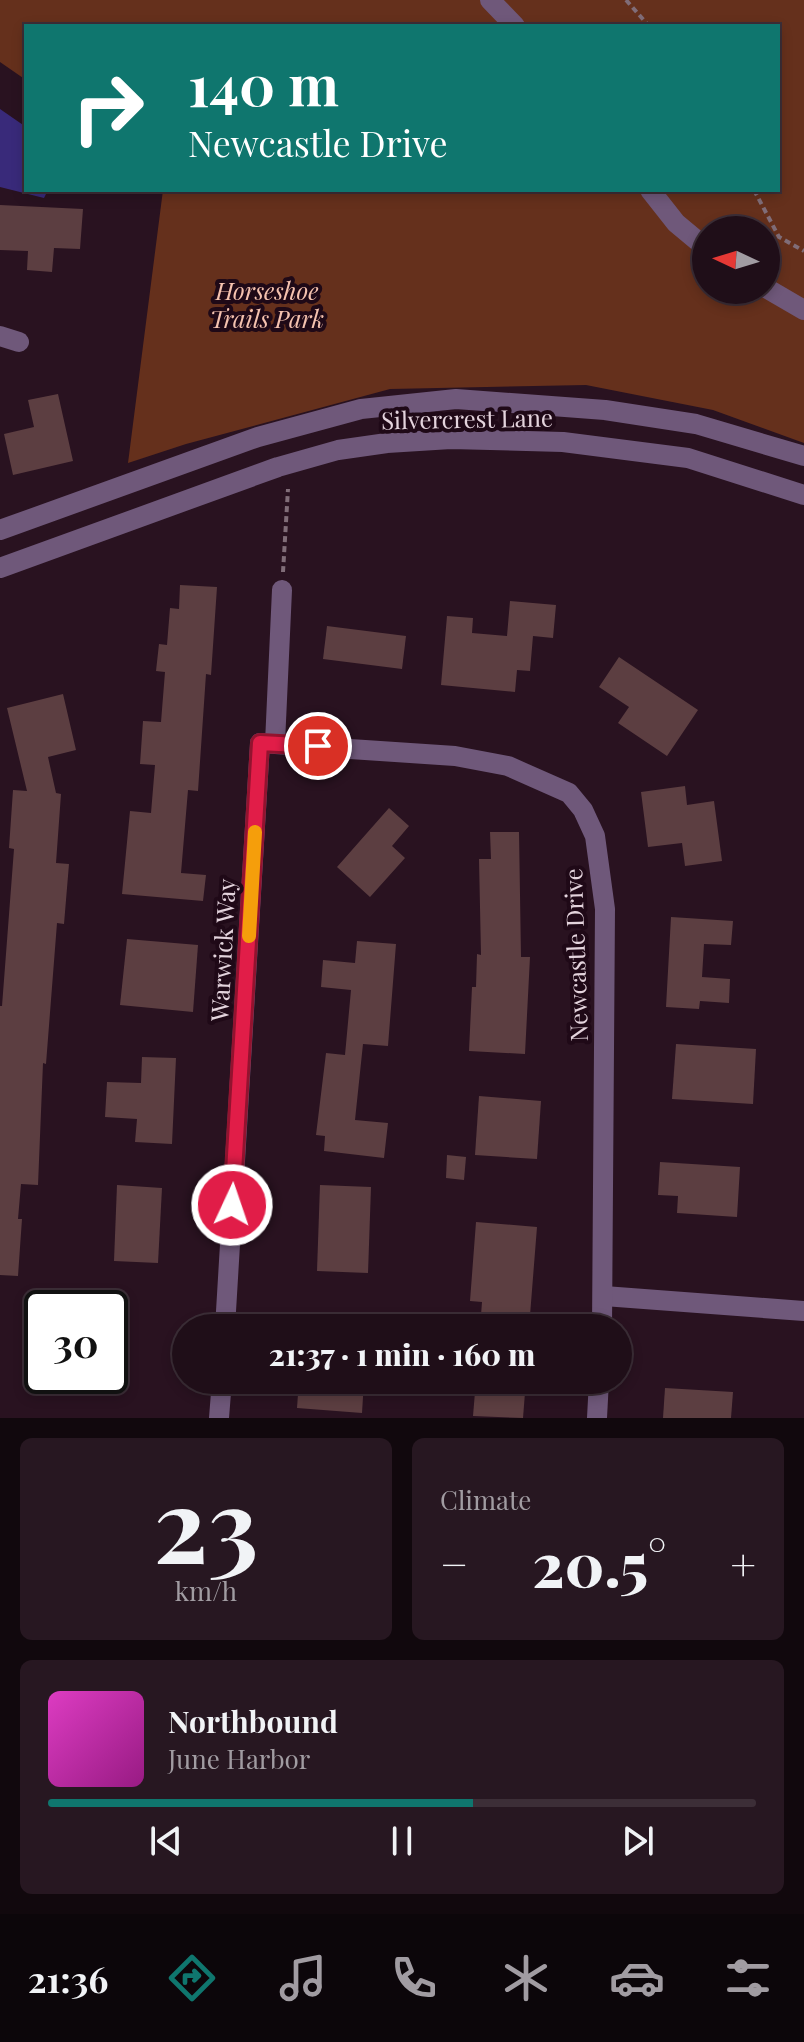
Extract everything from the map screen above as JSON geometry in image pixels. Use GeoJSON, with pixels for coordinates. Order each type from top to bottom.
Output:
{"type":"FeatureCollection","features":[{"type":"Feature","properties":{"kind":"street"},"geometry":{"type":"LineString","coordinates":[[490,0],[513,24]]}},
{"type":"Feature","properties":{"kind":"street"},"geometry":{"type":"LineString","coordinates":[[652,192],[676,223],[692,236]]}},
{"type":"Feature","properties":{"kind":"street"},"geometry":{"type":"LineString","coordinates":[[780,296],[804,310]]}},
{"type":"Feature","properties":{"kind":"street","name":"Silvercrest Lane"},"geometry":{"type":"LineString","coordinates":[[0,530],[258,437],[361,409],[456,399],[605,410],[696,424],[804,456]]}},
{"type":"Feature","properties":{"kind":"street","name":"Silvercrest Lane"},"geometry":{"type":"LineString","coordinates":[[0,568],[278,467],[338,450],[387,443],[451,439],[563,442],[688,458],[804,495]]}},
{"type":"Feature","properties":{"kind":"street"},"geometry":{"type":"LineString","coordinates":[[275,743],[282,590]]}},
{"type":"Feature","properties":{"kind":"street","name":"Warwick Way"},"geometry":{"type":"LineString","coordinates":[[226,1314],[260,743],[275,743]]}},
{"type":"Feature","properties":{"kind":"street","name":"Newcastle Drive"},"geometry":{"type":"LineString","coordinates":[[275,743],[455,756],[508,766],[569,793],[583,810],[595,836],[605,909],[603,1314]]}},
{"type":"Feature","properties":{"kind":"street"},"geometry":{"type":"LineString","coordinates":[[604,1296],[804,1311]]}},
{"type":"Feature","properties":{"kind":"street"},"geometry":{"type":"LineString","coordinates":[[219,1418],[221,1394]]}},
{"type":"Feature","properties":{"kind":"street"},"geometry":{"type":"LineString","coordinates":[[597,1418],[598,1394]]}},
{"type":"Feature","properties":{"kind":"path"},"geometry":{"type":"LineString","coordinates":[[626,0],[647,24]]}},
{"type":"Feature","properties":{"kind":"path"},"geometry":{"type":"LineString","coordinates":[[755,192],[779,237],[804,251]]}},
{"type":"Feature","properties":{"kind":"path"},"geometry":{"type":"LineString","coordinates":[[282,590],[288,489]]}},
{"type":"Feature","properties":{"kind":"green space","name":"Horseshoe Trails Park"},"geometry":{"type":"Polygon","coordinates":[[[0,0],[804,0],[804,443],[713,410],[586,385],[390,389],[186,444],[128,463],[163,192],[780,192],[780,24],[24,24],[24,79],[0,62],[0,0]]]}},
{"type":"Feature","properties":{"kind":"shaded area"},"geometry":{"type":"Polygon","coordinates":[[[0,109],[24,126],[24,192],[47,192],[44,198],[0,187],[0,109]]]}},
{"type":"Feature","properties":{"kind":"building"},"geometry":{"type":"Polygon","coordinates":[[[0,205],[83,209],[80,249],[54,248],[52,272],[27,270],[28,251],[0,250],[0,205]]]}},
{"type":"Feature","properties":{"kind":"building"},"geometry":{"type":"Polygon","coordinates":[[[58,394],[73,461],[13,475],[4,434],[34,427],[28,400],[58,394]]]}},
{"type":"Feature","properties":{"kind":"building"},"geometry":{"type":"Polygon","coordinates":[[[180,585],[217,587],[211,675],[206,674],[198,791],[188,790],[181,873],[206,875],[203,901],[122,894],[130,811],[151,813],[155,765],[140,764],[143,721],[161,722],[165,672],[156,671],[159,644],[167,645],[170,608],[179,609],[180,585]]]}},
{"type":"Feature","properties":{"kind":"building"},"geometry":{"type":"Polygon","coordinates":[[[510,601],[556,605],[553,638],[533,636],[530,671],[517,670],[515,692],[441,685],[447,616],[473,618],[472,633],[507,636],[510,601]]]}},
{"type":"Feature","properties":{"kind":"building"},"geometry":{"type":"Polygon","coordinates":[[[327,626],[406,636],[402,669],[323,659],[327,626]]]}},
{"type":"Feature","properties":{"kind":"building"},"geometry":{"type":"Polygon","coordinates":[[[619,657],[698,710],[667,756],[618,723],[629,707],[599,687],[619,657]]]}},
{"type":"Feature","properties":{"kind":"building"},"geometry":{"type":"Polygon","coordinates":[[[63,694],[76,750],[48,757],[56,793],[61,794],[56,863],[69,864],[64,924],[57,923],[46,1064],[43,1063],[38,1185],[21,1184],[18,1276],[0,1275],[0,1006],[14,849],[9,848],[13,790],[27,791],[7,708],[63,694]]]}},
{"type":"Feature","properties":{"kind":"building"},"geometry":{"type":"Polygon","coordinates":[[[685,786],[687,805],[714,801],[722,861],[685,866],[682,843],[648,847],[641,792],[685,786]]]}},
{"type":"Feature","properties":{"kind":"building"},"geometry":{"type":"Polygon","coordinates":[[[389,808],[409,826],[392,846],[405,858],[370,897],[337,867],[389,808]]]}},
{"type":"Feature","properties":{"kind":"building"},"geometry":{"type":"Polygon","coordinates":[[[490,832],[519,832],[521,957],[530,957],[525,1054],[469,1051],[472,987],[476,987],[477,954],[481,955],[479,859],[491,859],[490,832]]]}},
{"type":"Feature","properties":{"kind":"building"},"geometry":{"type":"Polygon","coordinates":[[[671,917],[733,921],[731,945],[704,944],[702,977],[730,979],[729,1003],[700,1001],[699,1009],[666,1007],[671,917]]]}},
{"type":"Feature","properties":{"kind":"building"},"geometry":{"type":"Polygon","coordinates":[[[127,939],[198,945],[193,1012],[120,1005],[127,939]]]}},
{"type":"Feature","properties":{"kind":"building"},"geometry":{"type":"Polygon","coordinates":[[[357,941],[396,944],[388,1046],[363,1044],[355,1120],[388,1123],[384,1158],[324,1151],[325,1136],[316,1135],[326,1053],[345,1055],[351,990],[321,987],[323,960],[355,963],[357,941]]]}},
{"type":"Feature","properties":{"kind":"building"},"geometry":{"type":"Polygon","coordinates":[[[676,1044],[756,1049],[753,1104],[672,1099],[676,1044]]]}},
{"type":"Feature","properties":{"kind":"building"},"geometry":{"type":"Polygon","coordinates":[[[142,1057],[176,1058],[172,1144],[135,1142],[137,1119],[105,1117],[107,1082],[141,1083],[142,1057]]]}},
{"type":"Feature","properties":{"kind":"building"},"geometry":{"type":"Polygon","coordinates":[[[479,1096],[541,1101],[537,1159],[475,1155],[479,1096]]]}},
{"type":"Feature","properties":{"kind":"building"},"geometry":{"type":"Polygon","coordinates":[[[447,1155],[466,1157],[464,1180],[446,1178],[447,1155]]]}},
{"type":"Feature","properties":{"kind":"building"},"geometry":{"type":"Polygon","coordinates":[[[660,1162],[740,1167],[737,1217],[677,1213],[678,1196],[658,1195],[660,1162]]]}},
{"type":"Feature","properties":{"kind":"building"},"geometry":{"type":"Polygon","coordinates":[[[117,1185],[162,1188],[158,1263],[114,1261],[117,1185]]]}},
{"type":"Feature","properties":{"kind":"building"},"geometry":{"type":"Polygon","coordinates":[[[320,1185],[371,1187],[368,1273],[317,1271],[320,1185]]]}},
{"type":"Feature","properties":{"kind":"building"},"geometry":{"type":"Polygon","coordinates":[[[476,1222],[537,1227],[530,1314],[481,1314],[482,1302],[470,1301],[476,1222]]]}},
{"type":"Feature","properties":{"kind":"building"},"geometry":{"type":"Polygon","coordinates":[[[665,1388],[733,1392],[731,1418],[663,1418],[665,1388]]]}},
{"type":"Feature","properties":{"kind":"building"},"geometry":{"type":"Polygon","coordinates":[[[298,1394],[363,1394],[362,1413],[297,1408],[298,1394]]]}},
{"type":"Feature","properties":{"kind":"building"},"geometry":{"type":"Polygon","coordinates":[[[475,1394],[525,1394],[523,1418],[473,1416],[475,1394]]]}},
{"type":"Feature","properties":{"kind":"slow traffic"},"geometry":{"type":"LineString","coordinates":[[249,936],[255,832]]}},
{"type":"Feature","properties":{"kind":"route"},"geometry":{"type":"LineString","coordinates":[[232,1205],[260,743],[318,746]]}}]}
